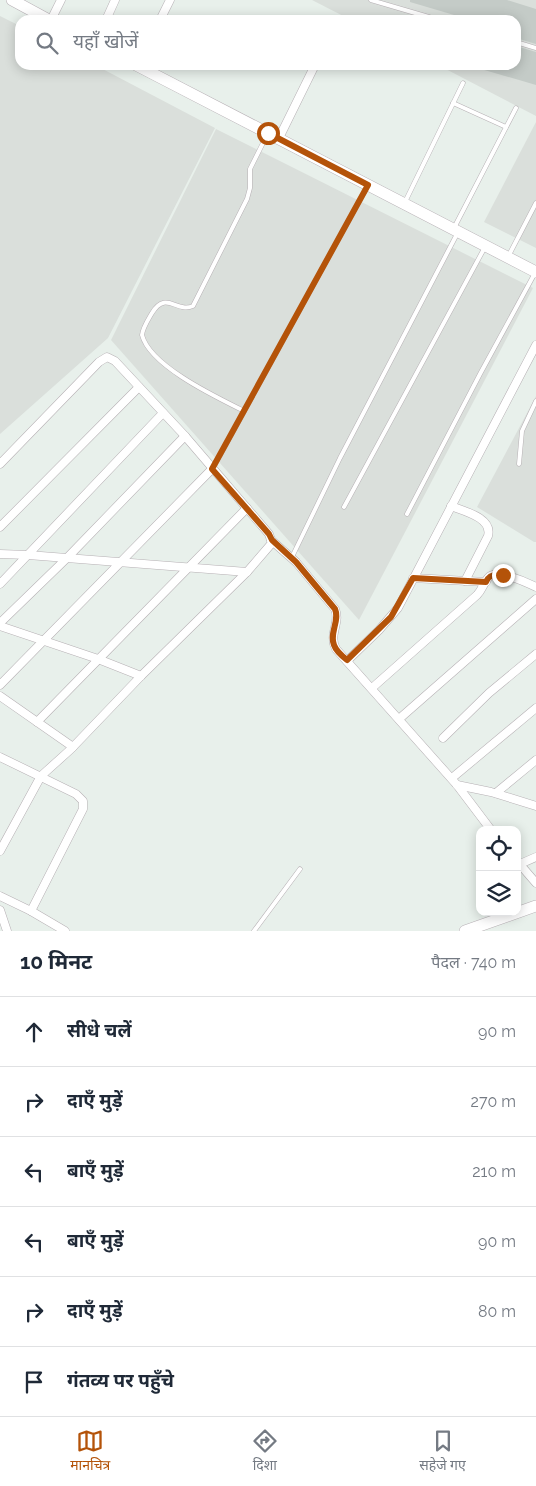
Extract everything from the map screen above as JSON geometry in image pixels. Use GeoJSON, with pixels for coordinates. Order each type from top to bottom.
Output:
{"type":"FeatureCollection","features":[{"type":"Feature","properties":{"kind":"main road"},"geometry":{"type":"LineString","coordinates":[[12,0],[40,15]]}},
{"type":"Feature","properties":{"kind":"main road"},"geometry":{"type":"LineString","coordinates":[[148,70],[536,272]]}},
{"type":"Feature","properties":{"kind":"main road"},"geometry":{"type":"LineString","coordinates":[[464,931],[536,906]]}},
{"type":"Feature","properties":{"kind":"street"},"geometry":{"type":"LineString","coordinates":[[53,15],[61,0]]}},
{"type":"Feature","properties":{"kind":"street"},"geometry":{"type":"LineString","coordinates":[[108,15],[115,0]]}},
{"type":"Feature","properties":{"kind":"street"},"geometry":{"type":"LineString","coordinates":[[162,15],[170,0]]}},
{"type":"Feature","properties":{"kind":"street"},"geometry":{"type":"LineString","coordinates":[[279,138],[313,70]]}},
{"type":"Feature","properties":{"kind":"street"},"geometry":{"type":"LineString","coordinates":[[347,660],[391,617],[536,345]]}},
{"type":"Feature","properties":{"kind":"street"},"geometry":{"type":"LineString","coordinates":[[0,464],[103,358],[107,357],[115,361],[185,436],[269,534],[272,540],[291,558],[335,609],[337,616],[332,639],[336,649],[454,781],[488,826]]}},
{"type":"Feature","properties":{"kind":"street"},"geometry":{"type":"LineString","coordinates":[[0,527],[139,387]]}},
{"type":"Feature","properties":{"kind":"street"},"geometry":{"type":"LineString","coordinates":[[0,584],[163,413]]}},
{"type":"Feature","properties":{"kind":"street"},"geometry":{"type":"LineString","coordinates":[[141,676],[0,625],[185,436]]}},
{"type":"Feature","properties":{"kind":"street"},"geometry":{"type":"LineString","coordinates":[[0,685],[212,469]]}},
{"type":"Feature","properties":{"kind":"street"},"geometry":{"type":"LineString","coordinates":[[451,506],[478,517],[489,529],[488,536],[464,581]]}},
{"type":"Feature","properties":{"kind":"street"},"geometry":{"type":"LineString","coordinates":[[37,722],[247,508]]}},
{"type":"Feature","properties":{"kind":"street"},"geometry":{"type":"LineString","coordinates":[[0,851],[41,776],[73,747],[141,676],[248,572],[270,547],[272,540]]}},
{"type":"Feature","properties":{"kind":"street"},"geometry":{"type":"LineString","coordinates":[[0,554],[28,554],[248,572]]}},
{"type":"Feature","properties":{"kind":"street"},"geometry":{"type":"LineString","coordinates":[[372,688],[478,596],[490,576],[499,574],[536,587]]}},
{"type":"Feature","properties":{"kind":"street"},"geometry":{"type":"LineString","coordinates":[[413,578],[486,582]]}},
{"type":"Feature","properties":{"kind":"street"},"geometry":{"type":"LineString","coordinates":[[399,719],[536,599]]}},
{"type":"Feature","properties":{"kind":"street"},"geometry":{"type":"LineString","coordinates":[[443,738],[489,693],[536,654]]}},
{"type":"Feature","properties":{"kind":"street"},"geometry":{"type":"LineString","coordinates":[[0,696],[73,747]]}},
{"type":"Feature","properties":{"kind":"street"},"geometry":{"type":"LineString","coordinates":[[454,781],[536,708]]}},
{"type":"Feature","properties":{"kind":"street"},"geometry":{"type":"LineString","coordinates":[[0,757],[76,794],[81,798],[84,806],[31,911]]}},
{"type":"Feature","properties":{"kind":"street"},"geometry":{"type":"LineString","coordinates":[[496,793],[536,760]]}},
{"type":"Feature","properties":{"kind":"street"},"geometry":{"type":"LineString","coordinates":[[454,781],[536,806]]}},
{"type":"Feature","properties":{"kind":"street"},"geometry":{"type":"LineString","coordinates":[[521,862],[536,858]]}},
{"type":"Feature","properties":{"kind":"street"},"geometry":{"type":"LineString","coordinates":[[521,865],[536,883]]}},
{"type":"Feature","properties":{"kind":"street"},"geometry":{"type":"LineString","coordinates":[[0,896],[31,911],[63,930]]}},
{"type":"Feature","properties":{"kind":"street"},"geometry":{"type":"LineString","coordinates":[[0,910],[6,931]]}},
{"type":"Feature","properties":{"kind":"lane"},"geometry":{"type":"LineString","coordinates":[[371,0],[422,15]]}},
{"type":"Feature","properties":{"kind":"lane"},"geometry":{"type":"LineString","coordinates":[[521,44],[536,48]]}},
{"type":"Feature","properties":{"kind":"lane"},"geometry":{"type":"LineString","coordinates":[[404,204],[463,83]]}},
{"type":"Feature","properties":{"kind":"lane"},"geometry":{"type":"LineString","coordinates":[[453,103],[506,127]]}},
{"type":"Feature","properties":{"kind":"lane"},"geometry":{"type":"LineString","coordinates":[[291,558],[516,108]]}},
{"type":"Feature","properties":{"kind":"lane"},"geometry":{"type":"LineString","coordinates":[[244,412],[183,378],[148,348],[142,335],[146,323],[156,306],[160,303],[166,302],[189,308],[193,306],[246,199],[250,188],[250,169],[268,133]]}},
{"type":"Feature","properties":{"kind":"lane"},"geometry":{"type":"LineString","coordinates":[[212,469],[368,185]]}},
{"type":"Feature","properties":{"kind":"lane"},"geometry":{"type":"LineString","coordinates":[[508,257],[536,203]]}},
{"type":"Feature","properties":{"kind":"lane"},"geometry":{"type":"LineString","coordinates":[[344,507],[485,247]]}},
{"type":"Feature","properties":{"kind":"lane"},"geometry":{"type":"LineString","coordinates":[[407,514],[536,272]]}},
{"type":"Feature","properties":{"kind":"lane"},"geometry":{"type":"LineString","coordinates":[[519,464],[522,431],[536,401]]}},
{"type":"Feature","properties":{"kind":"lane"},"geometry":{"type":"LineString","coordinates":[[254,931],[300,869]]}},
{"type":"Feature","properties":{"kind":"shaded area"},"geometry":{"type":"Polygon","coordinates":[[[312,0],[536,0],[536,116],[448,70],[521,70],[521,15],[341,15],[312,0]]]}},
{"type":"Feature","properties":{"kind":"shaded area"},"geometry":{"type":"Polygon","coordinates":[[[0,16],[15,24],[15,70],[105,70],[215,128],[108,338],[0,434],[0,16]]]}},
{"type":"Feature","properties":{"kind":"shaded area"},"geometry":{"type":"Polygon","coordinates":[[[536,122],[536,248],[484,222],[536,122]]]}},
{"type":"Feature","properties":{"kind":"shaded area"},"geometry":{"type":"Polygon","coordinates":[[[216,129],[533,288],[359,620],[111,340],[216,129]]]}},
{"type":"Feature","properties":{"kind":"shaded area"},"geometry":{"type":"Polygon","coordinates":[[[536,396],[536,542],[534,542],[477,507],[536,396]]]}},
{"type":"Feature","properties":{"kind":"building"},"geometry":{"type":"Polygon","coordinates":[[[410,0],[507,0],[536,9],[536,44],[521,40],[521,15],[454,15],[410,2],[410,0]]]}},
{"type":"Feature","properties":{"kind":"building"},"geometry":{"type":"Polygon","coordinates":[[[521,48],[536,52],[536,85],[484,70],[521,70],[521,48]]]}},
{"type":"Feature","properties":{"kind":"route"},"geometry":{"type":"LineString","coordinates":[[268,133],[368,185],[212,469],[269,534],[272,540],[296,562],[335,609],[337,616],[332,639],[336,649],[347,660],[391,617],[398,608],[413,578],[486,582],[490,576],[503,575]]}}]}
